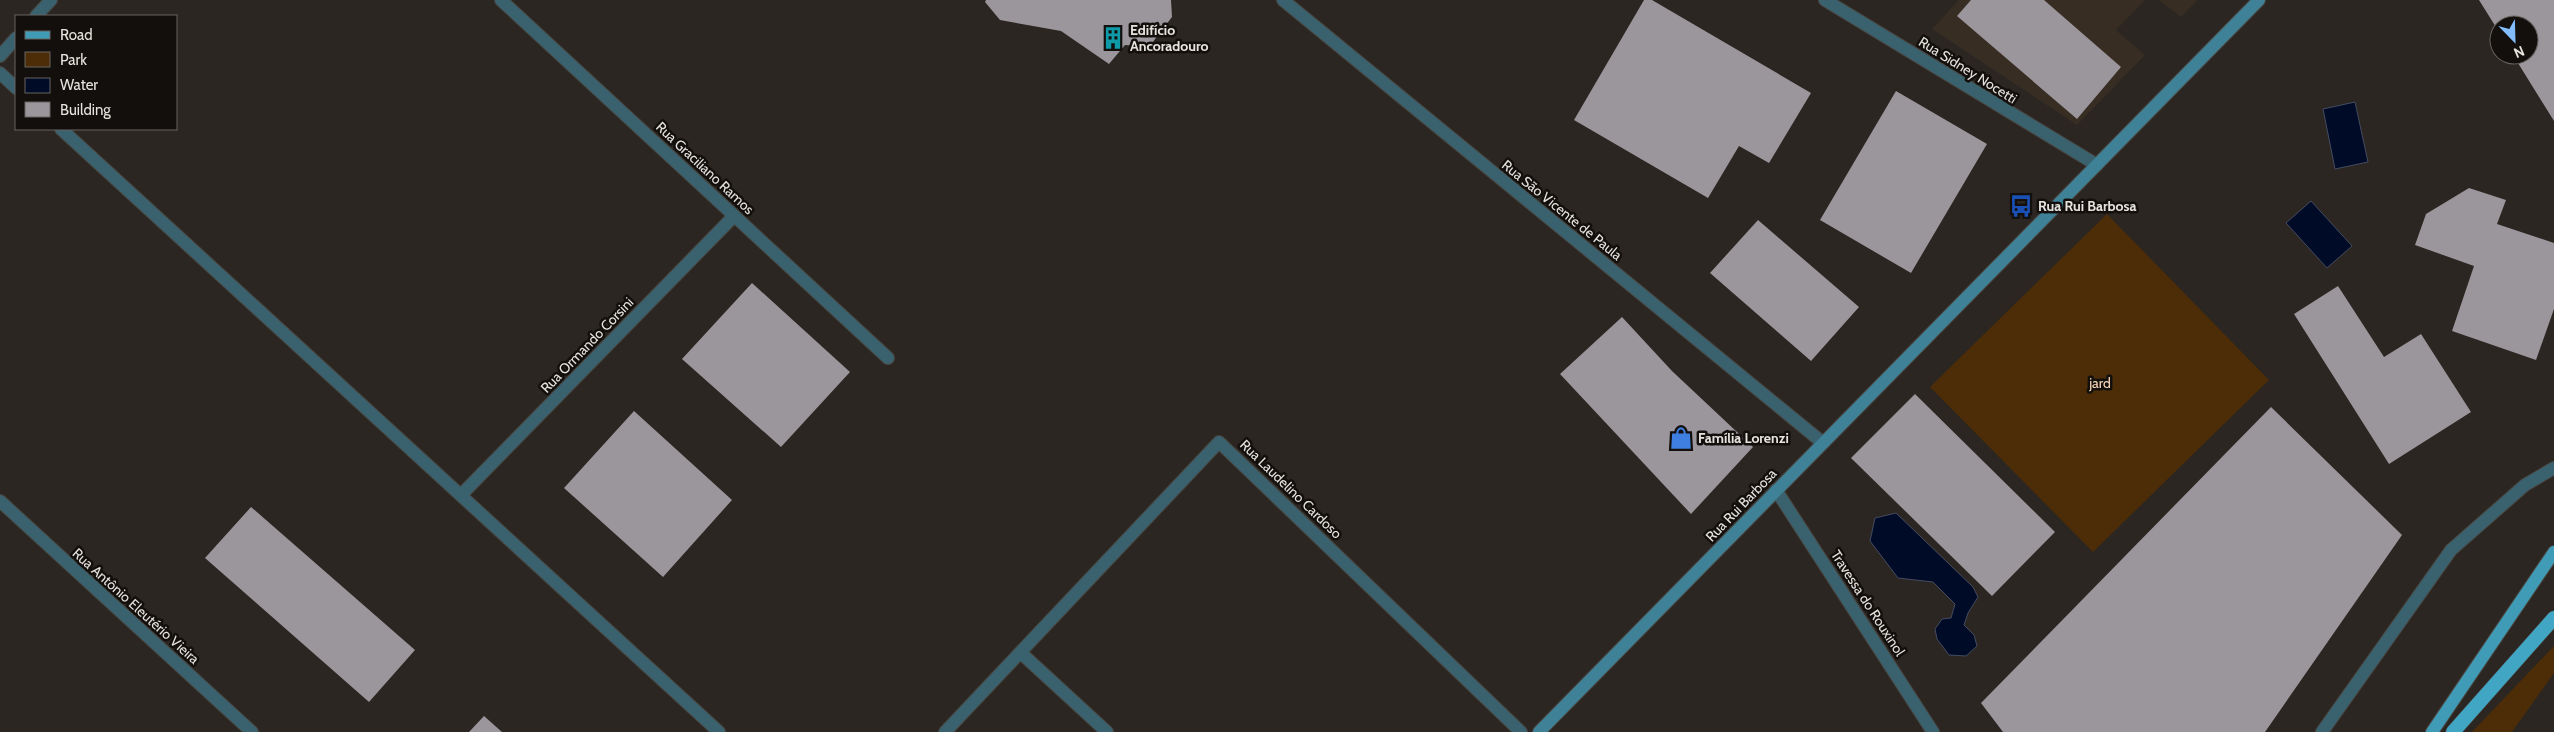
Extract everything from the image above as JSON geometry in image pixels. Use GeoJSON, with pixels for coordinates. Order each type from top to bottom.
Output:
{"type":"FeatureCollection","features":[{"type":"Feature","properties":{"kind":"highway"},"geometry":{"type":"LineString","coordinates":[[2453,732],[2554,618]]}},
{"type":"Feature","properties":{"kind":"main road","name":"Rua Rui Barbosa"},"geometry":{"type":"LineString","coordinates":[[1538,732],[2259,0]]}},
{"type":"Feature","properties":{"kind":"main road"},"geometry":{"type":"LineString","coordinates":[[2432,732],[2554,552]]}},
{"type":"Feature","properties":{"kind":"street"},"geometry":{"type":"LineString","coordinates":[[37,15],[51,0]]}},
{"type":"Feature","properties":{"kind":"street","name":"Rua Graciliano Ramos"},"geometry":{"type":"LineString","coordinates":[[501,0],[888,358]]}},
{"type":"Feature","properties":{"kind":"street","name":"Rua São Vicente de Paula"},"geometry":{"type":"LineString","coordinates":[[1283,0],[1823,443]]}},
{"type":"Feature","properties":{"kind":"street","name":"Rua Sidney Nocetti"},"geometry":{"type":"LineString","coordinates":[[1825,0],[2097,165]]}},
{"type":"Feature","properties":{"kind":"street"},"geometry":{"type":"LineString","coordinates":[[0,56],[15,39]]}},
{"type":"Feature","properties":{"kind":"street"},"geometry":{"type":"LineString","coordinates":[[0,73],[15,87]]}},
{"type":"Feature","properties":{"kind":"street"},"geometry":{"type":"LineString","coordinates":[[62,130],[719,732]]}},
{"type":"Feature","properties":{"kind":"street","name":"Rua Ormando Corsini"},"geometry":{"type":"LineString","coordinates":[[460,495],[734,216]]}},
{"type":"Feature","properties":{"kind":"street","name":"Rua Laudelino Cardoso"},"geometry":{"type":"LineString","coordinates":[[945,732],[1219,442],[1521,732]]}},
{"type":"Feature","properties":{"kind":"street"},"geometry":{"type":"LineString","coordinates":[[2322,732],[2451,550],[2525,485],[2554,468]]}},
{"type":"Feature","properties":{"kind":"street","name":"Travessa do Rouxinol"},"geometry":{"type":"LineString","coordinates":[[1776,490],[1934,732]]}},
{"type":"Feature","properties":{"kind":"street","name":"Rua Antônio Eleutério Vieira"},"geometry":{"type":"LineString","coordinates":[[0,501],[252,732]]}},
{"type":"Feature","properties":{"kind":"street"},"geometry":{"type":"LineString","coordinates":[[1021,653],[1107,732]]}},
{"type":"Feature","properties":{"kind":"shaded area"},"geometry":{"type":"Polygon","coordinates":[[[1959,0],[2145,0],[2116,30],[2145,55],[2077,125],[1932,29],[1959,0]]]}},
{"type":"Feature","properties":{"kind":"shaded area"},"geometry":{"type":"Polygon","coordinates":[[[2159,0],[2198,0],[2181,17],[2159,0]]]}},
{"type":"Feature","properties":{"kind":"green space","name":"jard"},"geometry":{"type":"Polygon","coordinates":[[[2107,214],[2269,380],[2093,552],[1930,387],[2107,214]]]}},
{"type":"Feature","properties":{"kind":"green space"},"geometry":{"type":"Polygon","coordinates":[[[2554,646],[2554,673],[2512,732],[2472,732],[2554,646]]]}},
{"type":"Feature","properties":{"kind":"water"},"geometry":{"type":"Polygon","coordinates":[[[2355,102],[2368,162],[2335,169],[2323,109],[2355,102]]]}},
{"type":"Feature","properties":{"kind":"water"},"geometry":{"type":"Polygon","coordinates":[[[2311,201],[2352,246],[2327,268],[2286,223],[2311,201]]]}},
{"type":"Feature","properties":{"kind":"water"},"geometry":{"type":"Polygon","coordinates":[[[1896,513],[1973,587],[1978,597],[1968,613],[1964,625],[1974,635],[1977,646],[1966,656],[1949,655],[1937,639],[1935,629],[1942,619],[1951,618],[1955,604],[1933,582],[1898,578],[1870,541],[1875,518],[1896,513]]]}},
{"type":"Feature","properties":{"kind":"building","name":"Edifício Ancoradouro"},"geometry":{"type":"Polygon","coordinates":[[[986,0],[1171,0],[1172,17],[1149,47],[1125,45],[1109,64],[1061,31],[1000,20],[985,2],[986,0]]]}},
{"type":"Feature","properties":{"kind":"building"},"geometry":{"type":"Polygon","coordinates":[[[1644,0],[1652,0],[1811,93],[1769,163],[1739,146],[1708,198],[1574,120],[1644,0]]]}},
{"type":"Feature","properties":{"kind":"building"},"geometry":{"type":"Polygon","coordinates":[[[1971,0],[2044,0],[2121,67],[2077,119],[1957,16],[1971,0]]]}},
{"type":"Feature","properties":{"kind":"building"},"geometry":{"type":"Polygon","coordinates":[[[2479,0],[2554,0],[2554,121],[2519,65],[2539,65],[2539,15],[2489,16],[2479,0]]]}},
{"type":"Feature","properties":{"kind":"building"},"geometry":{"type":"Polygon","coordinates":[[[1896,91],[1987,144],[1911,273],[1820,220],[1896,91]]]}},
{"type":"Feature","properties":{"kind":"building"},"geometry":{"type":"Polygon","coordinates":[[[2469,188],[2506,200],[2497,224],[2554,243],[2554,309],[2536,360],[2452,331],[2474,266],[2415,245],[2426,214],[2469,188]]]}},
{"type":"Feature","properties":{"kind":"building"},"geometry":{"type":"Polygon","coordinates":[[[1758,220],[1859,307],[1811,361],[1710,273],[1758,220]]]}},
{"type":"Feature","properties":{"kind":"building"},"geometry":{"type":"Polygon","coordinates":[[[752,283],[850,372],[781,447],[682,359],[752,283]]]}},
{"type":"Feature","properties":{"kind":"building"},"geometry":{"type":"Polygon","coordinates":[[[2338,286],[2384,357],[2421,334],[2471,412],[2389,464],[2294,314],[2338,286]]]}},
{"type":"Feature","properties":{"kind":"building","name":"Família Lorenzi"},"geometry":{"type":"Polygon","coordinates":[[[1622,317],[1672,371],[1753,447],[1691,514],[1560,374],[1622,317]]]}},
{"type":"Feature","properties":{"kind":"building"},"geometry":{"type":"Polygon","coordinates":[[[1915,394],[2055,532],[1992,596],[1851,458],[1915,394]]]}},
{"type":"Feature","properties":{"kind":"building"},"geometry":{"type":"Polygon","coordinates":[[[2271,407],[2402,535],[2265,732],[2003,732],[1981,703],[2271,407]]]}},
{"type":"Feature","properties":{"kind":"building"},"geometry":{"type":"Polygon","coordinates":[[[634,411],[732,500],[663,577],[564,488],[634,411]]]}},
{"type":"Feature","properties":{"kind":"building"},"geometry":{"type":"Polygon","coordinates":[[[251,507],[415,650],[369,702],[205,558],[251,507]]]}},
{"type":"Feature","properties":{"kind":"building"},"geometry":{"type":"Polygon","coordinates":[[[484,716],[502,732],[469,732],[484,716]]]}},
{"type":"Feature","properties":{"kind":"place","name":"Edifício Ancoradouro"},"geometry":{"type":"Point","coordinates":[1113,38]}},
{"type":"Feature","properties":{"kind":"place","name":"Rua Rui Barbosa"},"geometry":{"type":"Point","coordinates":[2021,206]}},
{"type":"Feature","properties":{"kind":"place","name":"Família Lorenzi"},"geometry":{"type":"Point","coordinates":[1681,438]}}]}
